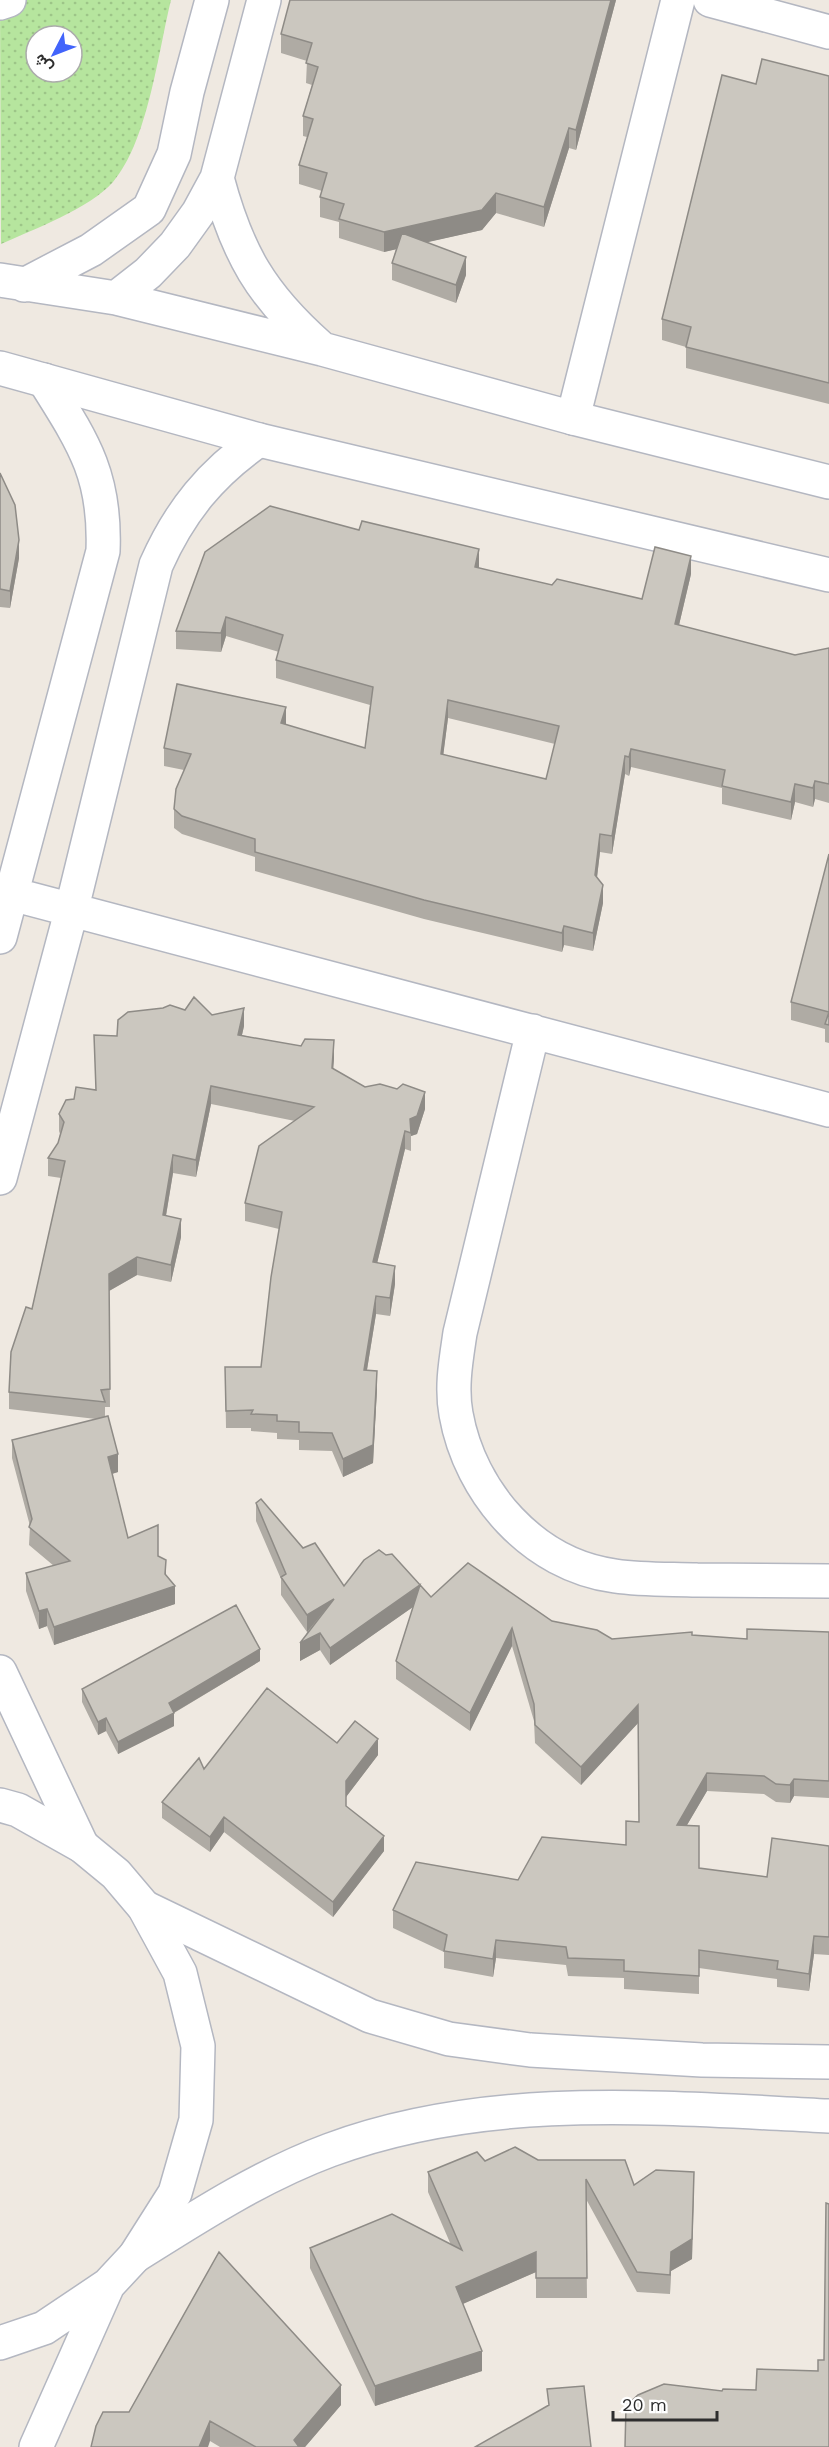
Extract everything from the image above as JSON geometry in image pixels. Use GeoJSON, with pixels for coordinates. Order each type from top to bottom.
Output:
{"type":"FeatureCollection","features":[{"type":"Feature","properties":{"kind":"street"},"geometry":{"type":"LineString","coordinates":[[0,3],[9,0]]}},
{"type":"Feature","properties":{"kind":"street"},"geometry":{"type":"LineString","coordinates":[[12,282],[91,250],[149,209],[174,154],[187,92],[212,0]]}},
{"type":"Feature","properties":{"kind":"street"},"geometry":{"type":"LineString","coordinates":[[116,298],[148,273],[175,245],[198,213],[216,178],[264,0]]}},
{"type":"Feature","properties":{"kind":"street"},"geometry":{"type":"LineString","coordinates":[[573,418],[678,0]]}},
{"type":"Feature","properties":{"kind":"street"},"geometry":{"type":"LineString","coordinates":[[710,0],[829,32]]}},
{"type":"Feature","properties":{"kind":"street"},"geometry":{"type":"LineString","coordinates":[[216,178],[231,227],[243,255],[259,282],[291,321],[322,349]]}},
{"type":"Feature","properties":{"kind":"street"},"geometry":{"type":"LineString","coordinates":[[12,282],[116,298],[322,349],[573,418],[829,482]]}},
{"type":"Feature","properties":{"kind":"street"},"geometry":{"type":"LineString","coordinates":[[0,368],[259,440],[829,575]]}},
{"type":"Feature","properties":{"kind":"street"},"geometry":{"type":"LineString","coordinates":[[0,937],[6,893],[103,551],[104,522],[101,494],[93,466],[82,440],[44,380]]}},
{"type":"Feature","properties":{"kind":"street"},"geometry":{"type":"LineString","coordinates":[[0,1178],[71,912],[156,565],[170,534],[187,507],[207,482],[231,459],[259,440]]}},
{"type":"Feature","properties":{"kind":"street"},"geometry":{"type":"LineString","coordinates":[[6,893],[829,1110]]}},
{"type":"Feature","properties":{"kind":"street"},"geometry":{"type":"LineString","coordinates":[[533,1031],[460,1333],[454,1373],[456,1413],[465,1452],[483,1488],[508,1520],[539,1546],[575,1565],[613,1576],[829,1581]]}},
{"type":"Feature","properties":{"kind":"street"},"geometry":{"type":"LineString","coordinates":[[0,1672],[82,1846]]}},
{"type":"Feature","properties":{"kind":"street"},"geometry":{"type":"LineString","coordinates":[[0,1805],[18,1810],[82,1846],[116,1874],[144,1907],[180,1973],[198,2046],[196,2120],[175,2193],[135,2256],[108,2285],[44,2328],[0,2343]]}},
{"type":"Feature","properties":{"kind":"street"},"geometry":{"type":"LineString","coordinates":[[144,1907],[370,2016],[449,2039],[530,2050],[702,2060],[829,2062]]}},
{"type":"Feature","properties":{"kind":"street"},"geometry":{"type":"LineString","coordinates":[[135,2256],[263,2180],[330,2150],[401,2128],[473,2114],[546,2108],[703,2110],[829,2116]]}},
{"type":"Feature","properties":{"kind":"street"},"geometry":{"type":"LineString","coordinates":[[36,2447],[108,2285]]}},
{"type":"Feature","properties":{"kind":"green space"},"geometry":{"type":"Polygon","coordinates":[[[0,0],[171,0],[150,96],[135,144],[125,165],[103,192],[76,210],[1,244],[0,0]]]}},
{"type":"Feature","properties":{"kind":"building"},"geometry":{"type":"Polygon","coordinates":[[[290,0],[611,0],[576,130],[569,128],[544,207],[496,193],[482,210],[384,232],[339,219],[344,204],[320,197],[327,173],[299,165],[313,119],[303,116],[318,67],[306,63],[312,43],[281,34],[290,0]]]}},
{"type":"Feature","properties":{"kind":"building"},"geometry":{"type":"Polygon","coordinates":[[[762,59],[829,76],[829,383],[686,347],[691,327],[662,319],[722,75],[756,84],[762,59]]]}},
{"type":"Feature","properties":{"kind":"building"},"geometry":{"type":"Polygon","coordinates":[[[402,233],[466,257],[456,285],[392,263],[402,233]]]}},
{"type":"Feature","properties":{"kind":"building"},"geometry":{"type":"Polygon","coordinates":[[[0,473],[15,505],[19,540],[10,591],[0,589],[0,473]]]}},
{"type":"Feature","properties":{"kind":"building"},"geometry":{"type":"Polygon","coordinates":[[[270,506],[359,530],[362,521],[479,549],[475,567],[552,585],[557,579],[642,599],[655,547],[691,556],[675,624],[795,655],[829,648],[829,784],[815,781],[813,788],[795,784],[791,802],[722,786],[725,770],[631,749],[629,757],[625,756],[612,836],[600,834],[595,875],[603,885],[593,933],[564,926],[562,933],[424,900],[255,852],[255,839],[182,816],[174,809],[176,789],[191,754],[164,748],[177,684],[286,707],[281,723],[365,748],[373,687],[276,660],[283,635],[226,617],[221,633],[176,631],[205,552],[270,506]],[[448,700],[441,754],[546,779],[559,726],[448,700]]]}},
{"type":"Feature","properties":{"kind":"building"},"geometry":{"type":"Polygon","coordinates":[[[829,854],[829,1012],[791,1002],[829,854]]]}},
{"type":"Feature","properties":{"kind":"building"},"geometry":{"type":"Polygon","coordinates":[[[194,997],[212,1015],[244,1008],[238,1035],[301,1046],[305,1039],[334,1040],[332,1068],[365,1087],[380,1084],[397,1089],[403,1084],[425,1092],[417,1116],[410,1119],[411,1133],[405,1131],[373,1262],[395,1266],[390,1298],[376,1296],[364,1370],[377,1371],[373,1445],[343,1459],[332,1433],[299,1432],[299,1422],[277,1421],[277,1415],[251,1414],[253,1410],[226,1411],[225,1367],[261,1367],[271,1277],[282,1212],[245,1203],[259,1146],[314,1107],[211,1086],[196,1160],[173,1155],[163,1215],[181,1219],[171,1265],[137,1257],[109,1274],[110,1389],[101,1390],[105,1402],[9,1392],[11,1352],[26,1307],[32,1309],[65,1161],[48,1158],[58,1143],[64,1122],[59,1114],[66,1100],[74,1099],[76,1087],[96,1090],[94,1035],[117,1036],[118,1020],[128,1012],[163,1008],[170,1005],[185,1010],[194,997]]]}},
{"type":"Feature","properties":{"kind":"building"},"geometry":{"type":"Polygon","coordinates":[[[829,1012],[829,1025],[825,1024],[829,1012]]]}},
{"type":"Feature","properties":{"kind":"building"},"geometry":{"type":"Polygon","coordinates":[[[108,1416],[118,1454],[108,1457],[128,1538],[158,1525],[158,1556],[166,1560],[165,1574],[175,1586],[54,1627],[47,1609],[39,1611],[26,1573],[70,1561],[29,1527],[32,1519],[12,1440],[108,1416]]]}},
{"type":"Feature","properties":{"kind":"building"},"geometry":{"type":"Polygon","coordinates":[[[261,1499],[303,1548],[315,1543],[344,1586],[364,1560],[379,1550],[386,1555],[392,1554],[431,1597],[468,1563],[552,1621],[597,1630],[612,1639],[692,1632],[692,1635],[747,1639],[747,1629],[829,1632],[829,1781],[794,1779],[790,1785],[776,1784],[764,1776],[707,1773],[677,1825],[699,1826],[699,1868],[767,1877],[772,1838],[829,1846],[829,1937],[814,1936],[809,1974],[777,1969],[778,1961],[699,1950],[699,1976],[624,1971],[624,1960],[568,1958],[566,1947],[496,1940],[493,1959],[444,1951],[447,1935],[393,1910],[416,1862],[518,1880],[542,1837],[626,1845],[626,1821],[639,1822],[638,1705],[581,1767],[535,1725],[534,1704],[512,1628],[470,1713],[396,1661],[420,1585],[330,1648],[320,1633],[300,1643],[334,1599],[307,1615],[281,1577],[286,1574],[256,1503],[261,1499]]]}},
{"type":"Feature","properties":{"kind":"building"},"geometry":{"type":"Polygon","coordinates":[[[236,1605],[260,1649],[169,1703],[174,1713],[118,1742],[106,1718],[98,1722],[82,1689],[236,1605]]]}},
{"type":"Feature","properties":{"kind":"building"},"geometry":{"type":"Polygon","coordinates":[[[267,1688],[337,1743],[355,1721],[378,1739],[346,1781],[346,1806],[384,1836],[333,1902],[224,1817],[210,1837],[162,1802],[199,1758],[204,1769],[267,1688]]]}},
{"type":"Feature","properties":{"kind":"building"},"geometry":{"type":"Polygon","coordinates":[[[515,2147],[538,2160],[625,2160],[634,2185],[656,2170],[694,2172],[692,2239],[671,2252],[670,2275],[637,2272],[586,2179],[587,2278],[536,2278],[536,2252],[456,2287],[482,2351],[375,2386],[310,2248],[392,2214],[462,2250],[428,2172],[477,2152],[485,2161],[515,2147]]]}},
{"type":"Feature","properties":{"kind":"building"},"geometry":{"type":"Polygon","coordinates":[[[826,2203],[829,2204],[829,2447],[625,2447],[626,2406],[638,2395],[664,2384],[722,2391],[723,2389],[756,2390],[757,2369],[818,2371],[818,2360],[824,2360],[826,2203]]]}},
{"type":"Feature","properties":{"kind":"building"},"geometry":{"type":"Polygon","coordinates":[[[219,2252],[341,2385],[294,2440],[299,2447],[256,2447],[210,2421],[199,2447],[91,2447],[96,2426],[103,2412],[129,2412],[219,2252]]]}},
{"type":"Feature","properties":{"kind":"building"},"geometry":{"type":"Polygon","coordinates":[[[584,2386],[591,2447],[475,2447],[549,2405],[547,2389],[584,2386]]]}}]}
